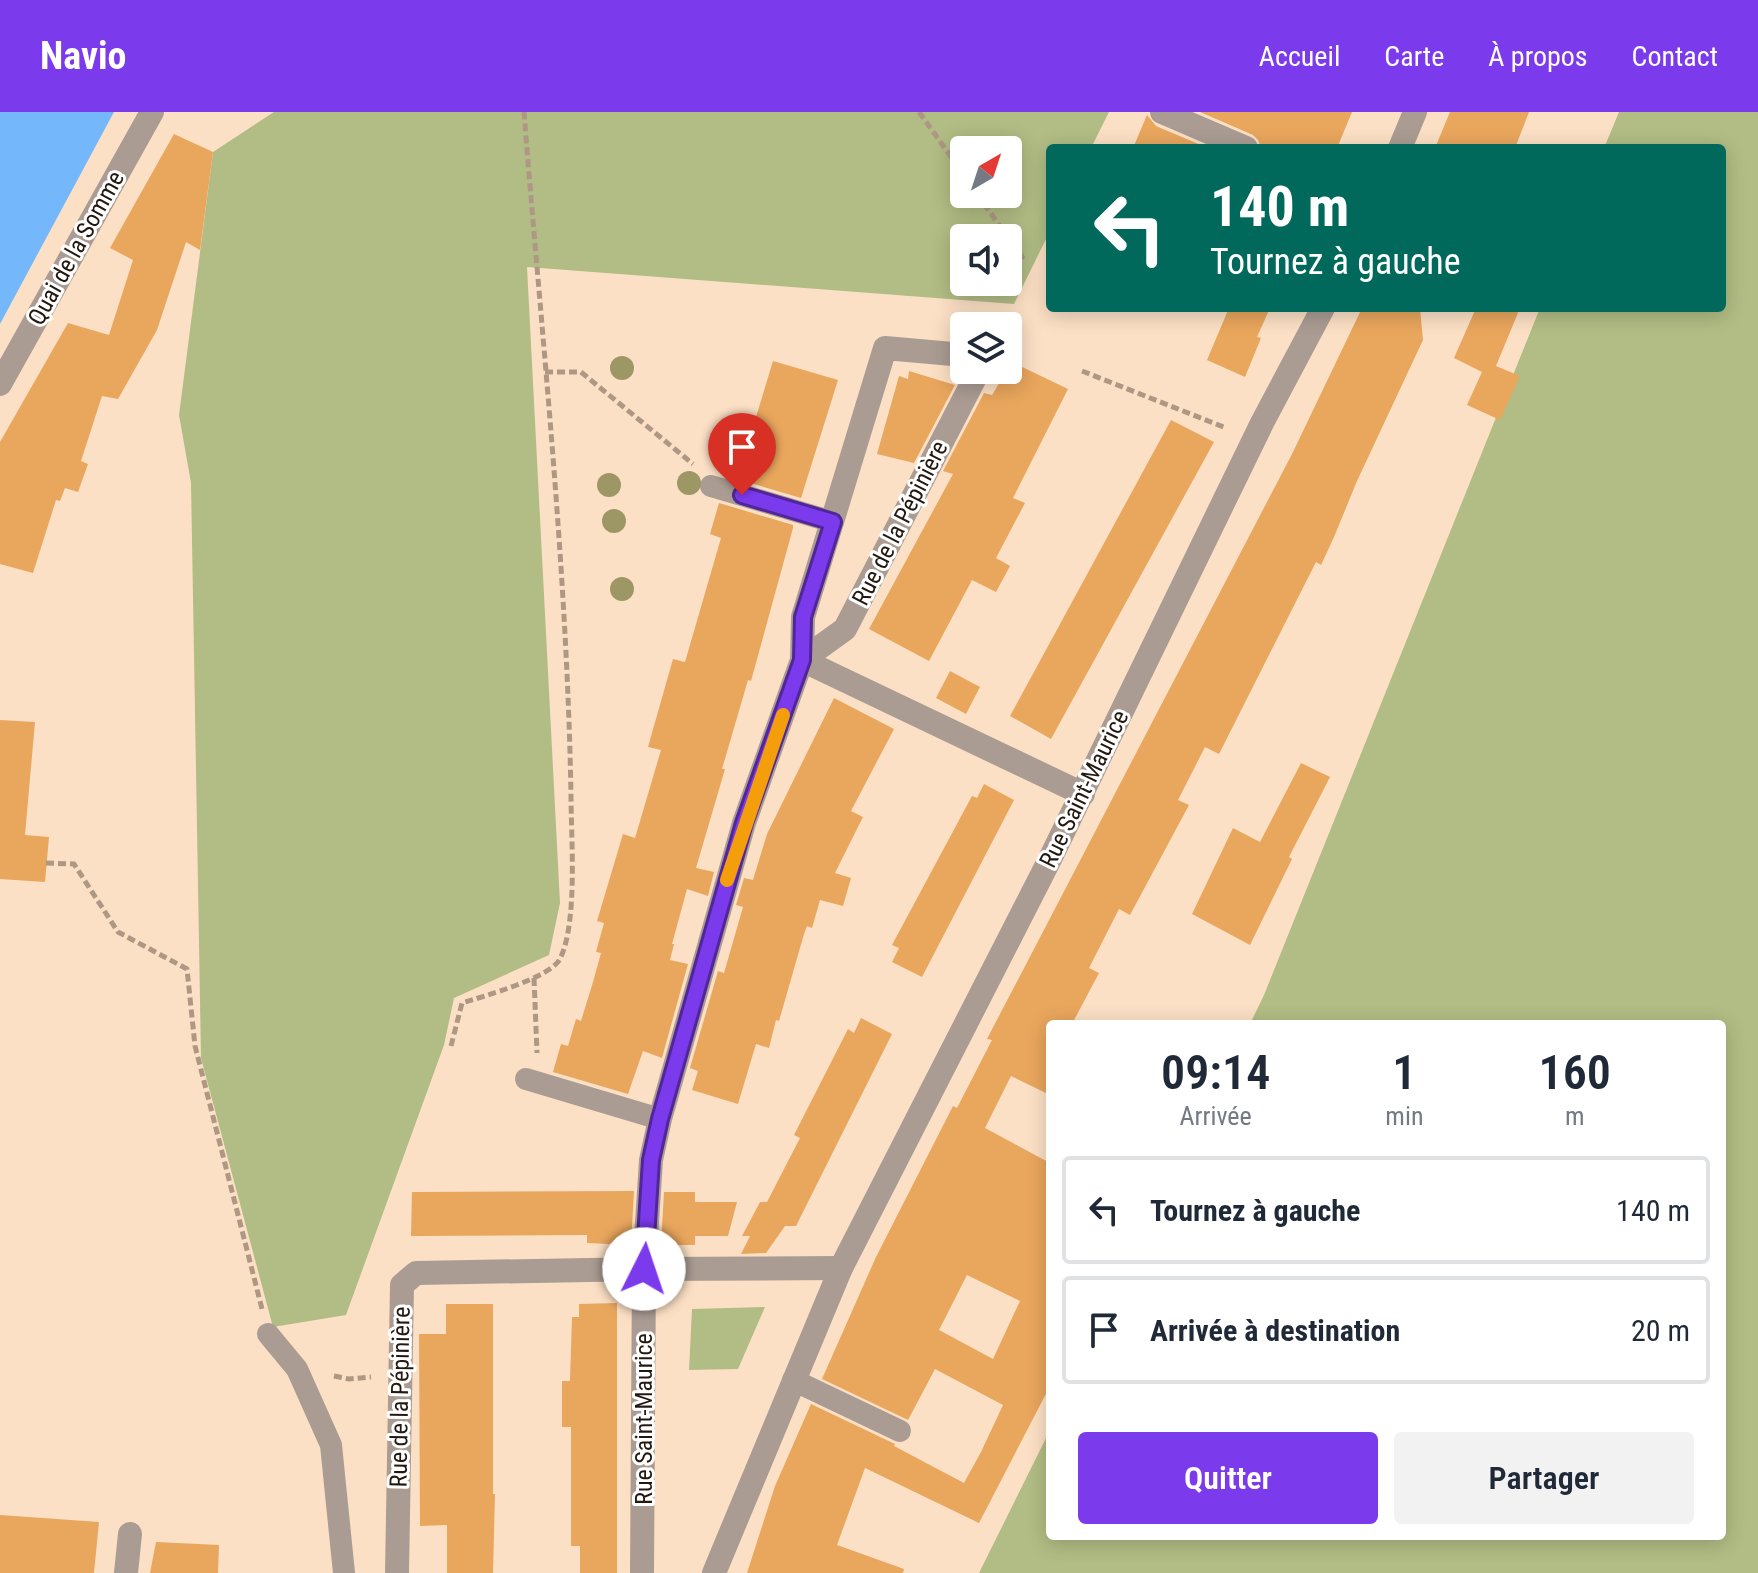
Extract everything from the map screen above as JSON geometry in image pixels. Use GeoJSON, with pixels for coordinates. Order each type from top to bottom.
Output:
{"type":"FeatureCollection","features":[{"type":"Feature","properties":{"kind":"street"},"geometry":{"type":"LineString","coordinates":[[1162,112],[1237,144]]}},
{"type":"Feature","properties":{"kind":"street"},"geometry":{"type":"LineString","coordinates":[[1402,144],[1415,112]]}},
{"type":"Feature","properties":{"kind":"street","name":"Quai de la Somme"},"geometry":{"type":"LineString","coordinates":[[0,384],[157,114]]}},
{"type":"Feature","properties":{"kind":"street","name":"Rue Saint-Maurice"},"geometry":{"type":"LineString","coordinates":[[714,1573],[841,1268],[1083,794],[1254,440],[1321,312]]}},
{"type":"Feature","properties":{"kind":"street","name":"Rue de la Pépinière"},"geometry":{"type":"LineString","coordinates":[[397,1573],[402,1285],[416,1273],[644,1269],[651,1160],[660,1119],[744,823],[802,660],[803,617],[885,348],[950,354]]}},
{"type":"Feature","properties":{"kind":"street","name":"Rue de la Pépinière"},"geometry":{"type":"LineString","coordinates":[[802,660],[845,629],[972,384]]}},
{"type":"Feature","properties":{"kind":"street"},"geometry":{"type":"LineString","coordinates":[[802,660],[1083,794]]}},
{"type":"Feature","properties":{"kind":"street"},"geometry":{"type":"LineString","coordinates":[[644,1269],[841,1268]]}},
{"type":"Feature","properties":{"kind":"street","name":"Rue Saint-Maurice"},"geometry":{"type":"LineString","coordinates":[[642,1573],[644,1269]]}},
{"type":"Feature","properties":{"kind":"street"},"geometry":{"type":"LineString","coordinates":[[126,1573],[130,1534]]}},
{"type":"Feature","properties":{"kind":"lane"},"geometry":{"type":"LineString","coordinates":[[711,486],[833,522]]}},
{"type":"Feature","properties":{"kind":"lane"},"geometry":{"type":"LineString","coordinates":[[526,1079],[660,1119]]}},
{"type":"Feature","properties":{"kind":"lane"},"geometry":{"type":"LineString","coordinates":[[268,1334],[297,1369],[331,1445],[344,1573]]}},
{"type":"Feature","properties":{"kind":"lane"},"geometry":{"type":"LineString","coordinates":[[793,1380],[900,1431]]}},
{"type":"Feature","properties":{"kind":"path"},"geometry":{"type":"LineString","coordinates":[[451,1046],[462,1003],[534,978],[559,961],[569,926],[572,865],[565,644],[524,112]]}},
{"type":"Feature","properties":{"kind":"path"},"geometry":{"type":"LineString","coordinates":[[919,112],[950,155]]}},
{"type":"Feature","properties":{"kind":"path"},"geometry":{"type":"LineString","coordinates":[[987,208],[1025,261]]}},
{"type":"Feature","properties":{"kind":"path"},"geometry":{"type":"LineString","coordinates":[[1082,371],[1254,440]]}},
{"type":"Feature","properties":{"kind":"path"},"geometry":{"type":"LineString","coordinates":[[545,372],[581,372],[704,473],[711,486]]}},
{"type":"Feature","properties":{"kind":"path"},"geometry":{"type":"LineString","coordinates":[[46,863],[74,864],[118,932],[187,969],[195,1046],[268,1334]]}},
{"type":"Feature","properties":{"kind":"path"},"geometry":{"type":"LineString","coordinates":[[534,978],[536,1032]]}},
{"type":"Feature","properties":{"kind":"path"},"geometry":{"type":"LineString","coordinates":[[297,1369],[349,1379],[400,1375]]}},
{"type":"Feature","properties":{"kind":"green space"},"geometry":{"type":"Polygon","coordinates":[[[274,112],[1109,112],[1093,144],[1046,144],[1046,239],[1022,288],[1022,224],[950,224],[950,296],[1018,296],[1014,304],[527,267],[560,903],[549,955],[454,998],[444,1045],[346,1315],[273,1327],[201,1058],[191,483],[179,415],[213,152],[274,112]]]}},
{"type":"Feature","properties":{"kind":"green space"},"geometry":{"type":"Polygon","coordinates":[[[1619,112],[1758,112],[1758,1573],[979,1573],[1046,1438],[1046,1540],[1726,1540],[1726,1020],[1252,1020],[1538,312],[1726,312],[1726,144],[1606,144],[1619,112]]]}},
{"type":"Feature","properties":{"kind":"green space"},"geometry":{"type":"Polygon","coordinates":[[[765,1307],[738,1369],[689,1370],[692,1309],[765,1307]]]}},
{"type":"Feature","properties":{"kind":"water"},"geometry":{"type":"Polygon","coordinates":[[[0,112],[114,112],[0,324],[0,112]]]}},
{"type":"Feature","properties":{"kind":"building"},"geometry":{"type":"Polygon","coordinates":[[[1200,112],[1352,112],[1339,144],[1260,144],[1253,135],[1200,112]]]}},
{"type":"Feature","properties":{"kind":"building"},"geometry":{"type":"Polygon","coordinates":[[[1450,112],[1529,112],[1517,144],[1437,144],[1450,112]]]}},
{"type":"Feature","properties":{"kind":"building"},"geometry":{"type":"Polygon","coordinates":[[[1147,115],[1156,126],[1199,144],[1135,144],[1147,115]]]}},
{"type":"Feature","properties":{"kind":"building"},"geometry":{"type":"Polygon","coordinates":[[[174,134],[213,152],[200,250],[186,242],[157,330],[118,399],[102,396],[81,461],[88,464],[78,492],[65,488],[60,501],[56,500],[33,573],[0,564],[0,442],[68,323],[109,335],[133,260],[110,248],[174,134]]]}},
{"type":"Feature","properties":{"kind":"building"},"geometry":{"type":"Polygon","coordinates":[[[1227,312],[1268,312],[1245,377],[1207,360],[1227,312]]]}},
{"type":"Feature","properties":{"kind":"building"},"geometry":{"type":"Polygon","coordinates":[[[1360,312],[1420,312],[1423,340],[1321,565],[1316,562],[1219,754],[1205,747],[1178,800],[1189,805],[1130,915],[1119,909],[1089,968],[1099,973],[1074,1020],[1046,1020],[1046,1093],[1011,1076],[985,1128],[1046,1161],[1046,1394],[979,1523],[865,1468],[837,1545],[904,1569],[903,1573],[747,1573],[775,1486],[811,1404],[895,1444],[964,1483],[1003,1405],[935,1369],[908,1420],[822,1379],[876,1257],[953,1106],[957,1108],[992,1040],[987,1039],[1292,454],[1360,312]],[[967,1275],[939,1330],[993,1359],[1020,1301],[967,1275]]]}},
{"type":"Feature","properties":{"kind":"building"},"geometry":{"type":"Polygon","coordinates":[[[1474,312],[1518,312],[1496,366],[1520,376],[1500,420],[1467,405],[1482,372],[1454,358],[1474,312]]]}},
{"type":"Feature","properties":{"kind":"building"},"geometry":{"type":"Polygon","coordinates":[[[773,361],[838,380],[801,498],[727,476],[735,447],[746,450],[773,361]]]}},
{"type":"Feature","properties":{"kind":"building"},"geometry":{"type":"Polygon","coordinates":[[[1022,367],[1068,389],[1013,498],[1025,503],[996,558],[1010,566],[996,592],[972,580],[929,661],[869,629],[953,474],[943,471],[984,393],[992,395],[999,384],[1022,384],[1022,367]]]}},
{"type":"Feature","properties":{"kind":"building"},"geometry":{"type":"Polygon","coordinates":[[[909,371],[955,385],[914,463],[877,454],[899,376],[908,379],[909,371]]]}},
{"type":"Feature","properties":{"kind":"building"},"geometry":{"type":"Polygon","coordinates":[[[1171,420],[1214,442],[1051,739],[1010,716],[1171,420]]]}},
{"type":"Feature","properties":{"kind":"building"},"geometry":{"type":"Polygon","coordinates":[[[719,503],[793,525],[793,528],[696,868],[714,872],[708,896],[687,889],[672,944],[670,960],[688,964],[662,1058],[643,1051],[628,1094],[553,1072],[561,1044],[568,1046],[576,1019],[581,1021],[601,953],[596,952],[604,923],[597,921],[623,834],[635,838],[661,750],[648,747],[673,659],[685,662],[721,538],[710,534],[719,503]]]}},
{"type":"Feature","properties":{"kind":"building"},"geometry":{"type":"Polygon","coordinates":[[[950,671],[980,687],[966,714],[936,698],[950,671]]]}},
{"type":"Feature","properties":{"kind":"building"},"geometry":{"type":"Polygon","coordinates":[[[834,698],[894,729],[851,811],[863,817],[835,873],[851,878],[843,906],[820,900],[812,928],[807,926],[804,934],[769,1048],[756,1044],[738,1104],[692,1090],[698,1071],[690,1068],[718,971],[724,973],[743,907],[736,905],[744,878],[753,880],[767,834],[834,698]]]}},
{"type":"Feature","properties":{"kind":"building"},"geometry":{"type":"Polygon","coordinates":[[[0,720],[35,722],[25,835],[49,837],[45,882],[0,879],[0,720]]]}},
{"type":"Feature","properties":{"kind":"building"},"geometry":{"type":"Polygon","coordinates":[[[1301,763],[1330,777],[1289,857],[1292,859],[1250,945],[1192,914],[1233,828],[1260,842],[1301,763]]]}},
{"type":"Feature","properties":{"kind":"building"},"geometry":{"type":"Polygon","coordinates":[[[984,784],[1014,800],[922,977],[892,962],[899,948],[892,945],[972,796],[977,798],[984,784]]]}},
{"type":"Feature","properties":{"kind":"building"},"geometry":{"type":"Polygon","coordinates":[[[861,1018],[892,1034],[796,1226],[785,1226],[766,1253],[741,1254],[750,1236],[742,1236],[760,1202],[767,1202],[800,1138],[794,1135],[848,1029],[854,1033],[861,1018]]]}},
{"type":"Feature","properties":{"kind":"building"},"geometry":{"type":"Polygon","coordinates":[[[634,1191],[631,1245],[587,1243],[587,1235],[411,1236],[412,1192],[634,1191]]]}},
{"type":"Feature","properties":{"kind":"building"},"geometry":{"type":"Polygon","coordinates":[[[664,1192],[695,1192],[695,1202],[737,1202],[728,1236],[695,1236],[695,1245],[661,1245],[664,1192]]]}},
{"type":"Feature","properties":{"kind":"building"},"geometry":{"type":"Polygon","coordinates":[[[617,1303],[617,1573],[580,1573],[580,1546],[571,1546],[571,1427],[562,1427],[562,1381],[570,1381],[572,1317],[579,1317],[579,1304],[617,1303]]]}},
{"type":"Feature","properties":{"kind":"building"},"geometry":{"type":"Polygon","coordinates":[[[446,1304],[493,1304],[493,1573],[447,1573],[447,1525],[420,1526],[419,1334],[446,1334],[446,1304]]]}},
{"type":"Feature","properties":{"kind":"building"},"geometry":{"type":"Polygon","coordinates":[[[0,1515],[99,1522],[94,1573],[0,1573],[0,1515]]]}},
{"type":"Feature","properties":{"kind":"building"},"geometry":{"type":"Polygon","coordinates":[[[156,1542],[219,1545],[218,1573],[150,1573],[156,1542]]]}},
{"type":"Feature","properties":{"kind":"slow traffic"},"geometry":{"type":"LineString","coordinates":[[727,880],[783,715]]}},
{"type":"Feature","properties":{"kind":"route"},"geometry":{"type":"LineString","coordinates":[[644,1269],[651,1160],[660,1119],[744,823],[802,660],[803,617],[833,522],[742,495]]}}]}
